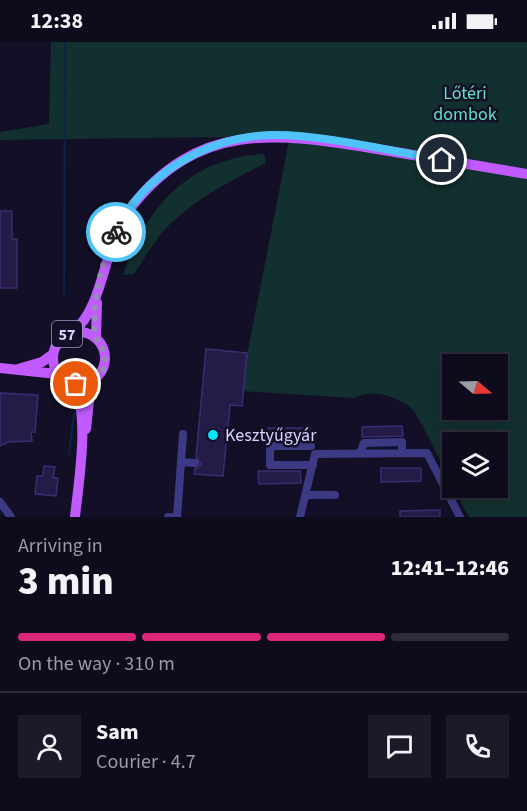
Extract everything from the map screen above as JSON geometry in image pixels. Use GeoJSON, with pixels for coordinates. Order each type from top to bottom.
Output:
{"type":"FeatureCollection","features":[{"type":"Feature","properties":{"kind":"main road","name":"57"},"geometry":{"type":"LineString","coordinates":[[80,468],[80,398],[55,370],[53,354],[61,339],[85,319],[120,224],[145,191],[170,169],[189,157],[240,138],[297,136],[527,174]]}},
{"type":"Feature","properties":{"kind":"main road","name":"57"},"geometry":{"type":"LineString","coordinates":[[96,337],[99,284]]}},
{"type":"Feature","properties":{"kind":"main road","name":"57"},"geometry":{"type":"LineString","coordinates":[[72,332],[85,332],[96,337],[103,346],[106,358],[100,374],[91,382],[75,517]]}},
{"type":"Feature","properties":{"kind":"main road"},"geometry":{"type":"LineString","coordinates":[[15,370],[42,362],[53,354]]}},
{"type":"Feature","properties":{"kind":"main road"},"geometry":{"type":"LineString","coordinates":[[0,368],[57,374],[66,380],[91,382]]}},
{"type":"Feature","properties":{"kind":"street"},"geometry":{"type":"LineString","coordinates":[[177,517],[183,434]]}},
{"type":"Feature","properties":{"kind":"street"},"geometry":{"type":"LineString","coordinates":[[311,446],[270,446],[270,465],[313,465]]}},
{"type":"Feature","properties":{"kind":"street"},"geometry":{"type":"LineString","coordinates":[[300,517],[315,454],[361,451],[427,453],[460,517]]}},
{"type":"Feature","properties":{"kind":"street"},"geometry":{"type":"LineString","coordinates":[[181,462],[195,463]]}},
{"type":"Feature","properties":{"kind":"street"},"geometry":{"type":"LineString","coordinates":[[306,495],[334,495]]}},
{"type":"Feature","properties":{"kind":"street"},"geometry":{"type":"LineString","coordinates":[[0,502],[11,517]]}},
{"type":"Feature","properties":{"kind":"green space","name":"Lőtéri dombok"},"geometry":{"type":"Polygon","coordinates":[[[51,42],[527,42],[527,517],[469,517],[459,498],[508,498],[508,432],[442,432],[442,465],[415,413],[405,403],[391,397],[368,394],[354,398],[240,391],[290,136],[0,140],[0,132],[49,124],[51,42]]]}},
{"type":"Feature","properties":{"kind":"green space"},"geometry":{"type":"Polygon","coordinates":[[[264,154],[266,163],[215,190],[180,215],[159,236],[134,274],[123,275],[132,250],[144,228],[174,190],[193,176],[214,165],[264,154]]]}},
{"type":"Feature","properties":{"kind":"building"},"geometry":{"type":"Polygon","coordinates":[[[0,211],[12,211],[12,239],[17,239],[17,288],[0,288],[0,211]]]}},
{"type":"Feature","properties":{"kind":"building","name":"Kesztyűgyár"},"geometry":{"type":"Polygon","coordinates":[[[206,349],[247,353],[242,406],[230,405],[223,476],[194,474],[195,469],[201,464],[196,457],[206,349]]]}},
{"type":"Feature","properties":{"kind":"building"},"geometry":{"type":"Polygon","coordinates":[[[0,393],[38,395],[35,432],[31,432],[32,441],[8,442],[0,446],[0,393]]]}},
{"type":"Feature","properties":{"kind":"building"},"geometry":{"type":"Polygon","coordinates":[[[402,426],[403,436],[362,437],[362,427],[402,426]]]}},
{"type":"Feature","properties":{"kind":"building"},"geometry":{"type":"Polygon","coordinates":[[[268,428],[310,428],[310,440],[268,440],[268,428]]]}},
{"type":"Feature","properties":{"kind":"building"},"geometry":{"type":"Polygon","coordinates":[[[44,466],[55,467],[53,478],[58,478],[56,496],[35,494],[37,476],[43,476],[44,466]]]}},
{"type":"Feature","properties":{"kind":"building"},"geometry":{"type":"Polygon","coordinates":[[[381,468],[421,468],[421,481],[381,482],[381,468]]]}},
{"type":"Feature","properties":{"kind":"building"},"geometry":{"type":"Polygon","coordinates":[[[258,471],[300,471],[301,483],[259,484],[258,471]]]}},
{"type":"Feature","properties":{"kind":"building"},"geometry":{"type":"Polygon","coordinates":[[[440,510],[440,517],[400,517],[400,511],[440,510]]]}},
{"type":"Feature","properties":{"kind":"waterway"},"geometry":{"type":"LineString","coordinates":[[64,293],[65,42]]}},
{"type":"Feature","properties":{"kind":"waterway"},"geometry":{"type":"LineString","coordinates":[[69,454],[75,406]]}},
{"type":"Feature","properties":{"kind":"way so far"},"geometry":{"type":"LineString","coordinates":[[76,384],[91,382],[100,374],[105,363],[103,346],[96,337],[95,315],[99,284],[116,232]]}},
{"type":"Feature","properties":{"kind":"place","name":"Kesztyűgyár"},"geometry":{"type":"Point","coordinates":[213,435]}},
{"type":"Feature","properties":{"kind":"route"},"geometry":{"type":"LineString","coordinates":[[116,232],[136,201],[170,169],[210,147],[240,138],[268,135],[297,136],[442,160]]}}]}
